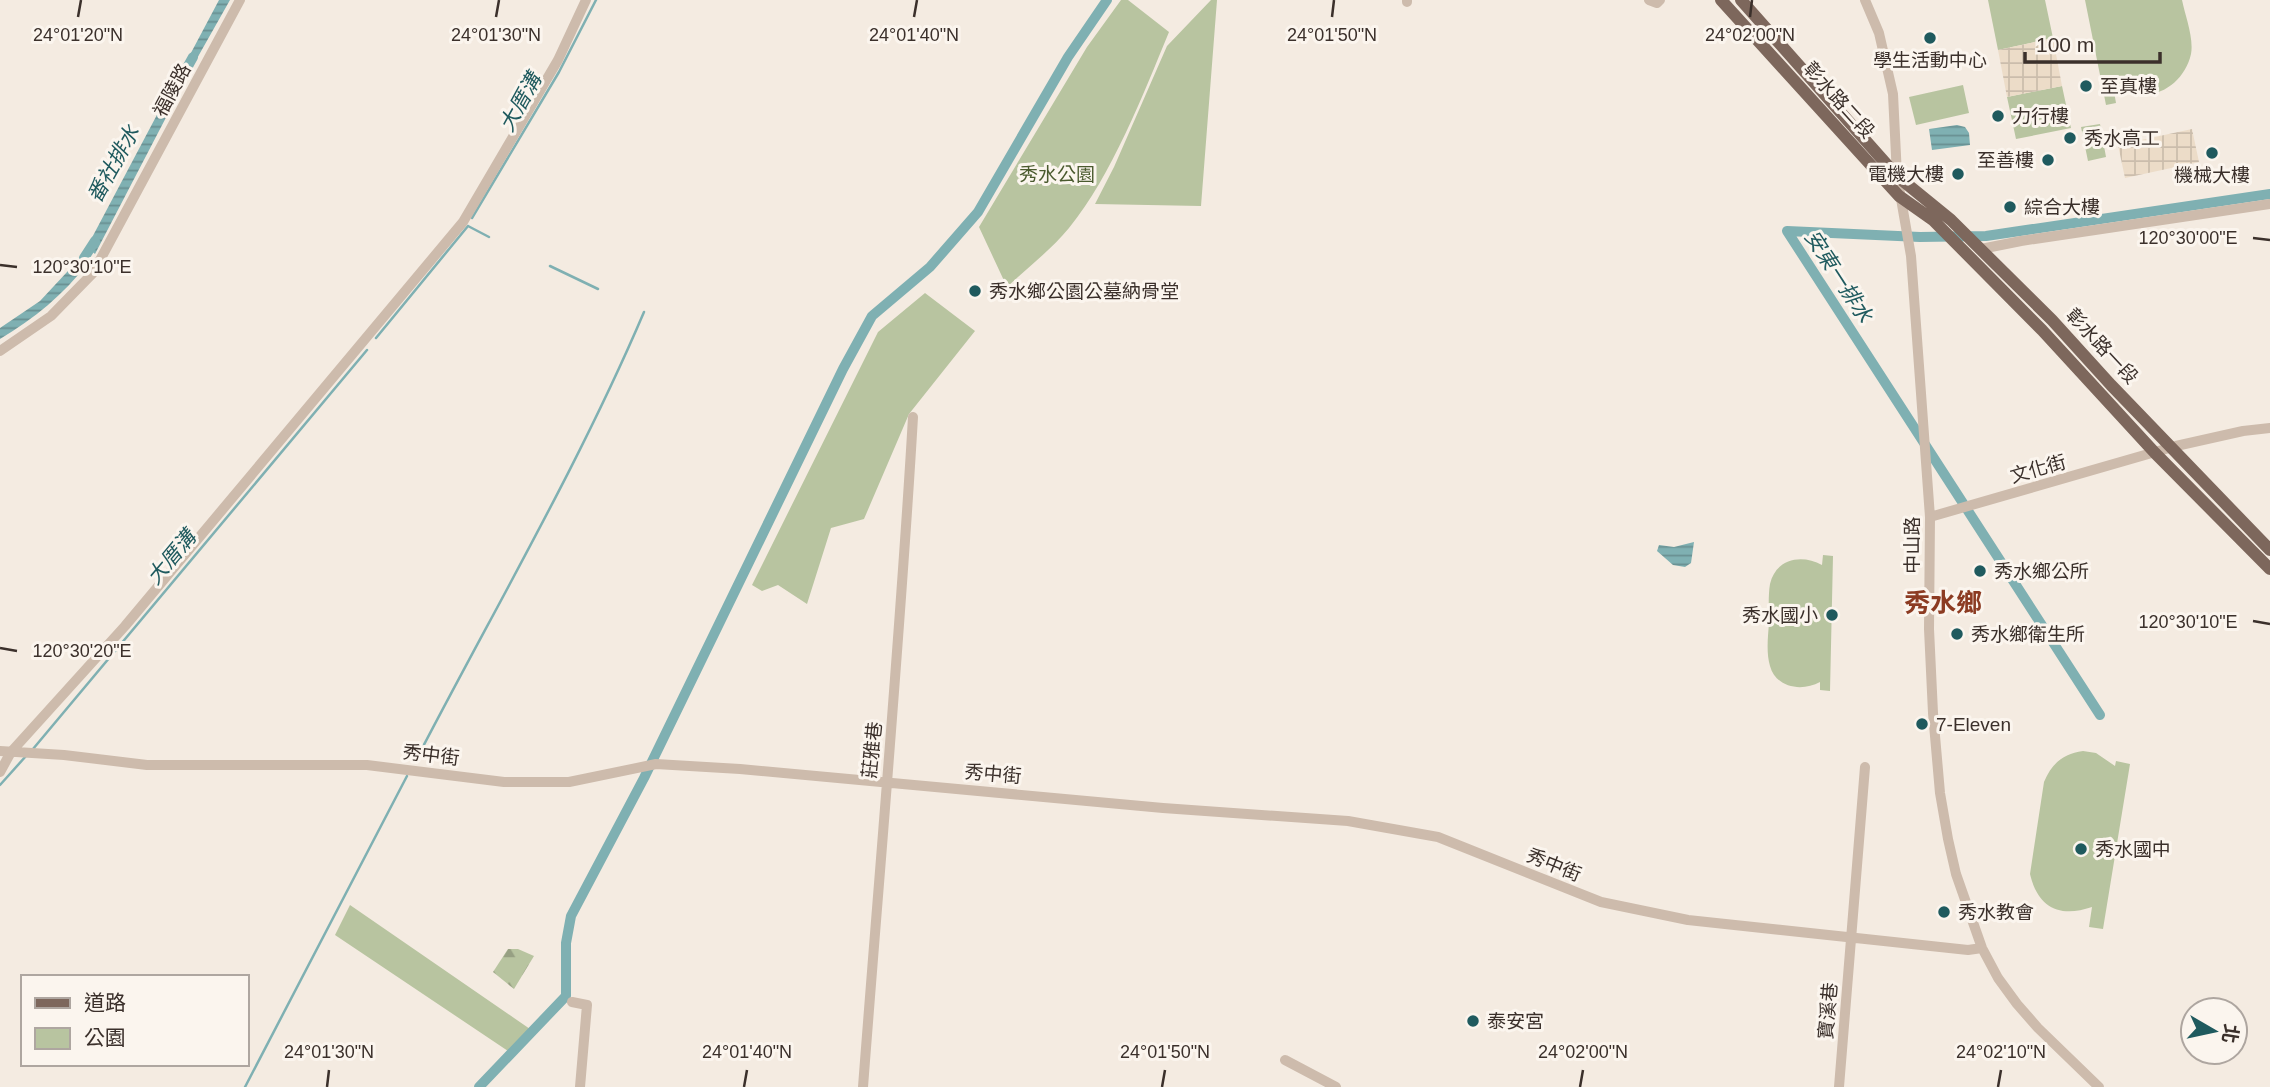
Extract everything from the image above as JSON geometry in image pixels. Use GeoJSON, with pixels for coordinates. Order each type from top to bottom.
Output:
{"type":"FeatureCollection","features":[{"type":"Feature","properties":{"kind":"main road","name":"彰水路二段"},"geometry":{"type":"LineString","coordinates":[[1721,0],[1899,196]]}},
{"type":"Feature","properties":{"kind":"main road","name":"彰水路二段"},"geometry":{"type":"LineString","coordinates":[[1741,0],[1897,176]]}},
{"type":"Feature","properties":{"kind":"main road"},"geometry":{"type":"LineString","coordinates":[[1747,27],[1756,16]]}},
{"type":"Feature","properties":{"kind":"main road","name":"彰水路一段"},"geometry":{"type":"LineString","coordinates":[[1897,176],[1951,220],[2052,320],[2270,550]]}},
{"type":"Feature","properties":{"kind":"main road","name":"彰水路一段"},"geometry":{"type":"LineString","coordinates":[[1899,196],[1933,220],[2042,330],[2155,453],[2270,569]]}},
{"type":"Feature","properties":{"kind":"street","name":"福陵路"},"geometry":{"type":"LineString","coordinates":[[0,351],[51,316],[93,272],[240,0]]}},
{"type":"Feature","properties":{"kind":"street"},"geometry":{"type":"LineString","coordinates":[[0,772],[22,752],[463,222],[558,60],[586,0]]}},
{"type":"Feature","properties":{"kind":"street"},"geometry":{"type":"LineString","coordinates":[[1649,0],[1657,3],[1660,0]]}},
{"type":"Feature","properties":{"kind":"street","name":"中山路"},"geometry":{"type":"LineString","coordinates":[[1865,0],[1879,33],[1894,94],[1899,196],[1911,256],[1930,517],[1929,629],[1940,793],[1956,874],[1982,948],[1998,978],[2017,1004],[2058,1049],[2099,1087]]}},
{"type":"Feature","properties":{"kind":"street"},"geometry":{"type":"LineString","coordinates":[[1978,247],[2270,204]]}},
{"type":"Feature","properties":{"kind":"street","name":"莊雅巷"},"geometry":{"type":"LineString","coordinates":[[863,1087],[893,721],[913,417]]}},
{"type":"Feature","properties":{"kind":"street","name":"文化街"},"geometry":{"type":"LineString","coordinates":[[1930,517],[2171,448],[2243,431],[2270,428]]}},
{"type":"Feature","properties":{"kind":"street","name":"秀中街"},"geometry":{"type":"LineString","coordinates":[[0,751],[148,765],[367,765],[504,782],[569,782],[656,764],[1163,808],[1348,821],[1438,837],[1601,902],[1688,920],[1852,939],[1969,950],[1982,948]]}},
{"type":"Feature","properties":{"kind":"street","name":"寶溪巷"},"geometry":{"type":"LineString","coordinates":[[1839,1087],[1865,767]]}},
{"type":"Feature","properties":{"kind":"street"},"geometry":{"type":"LineString","coordinates":[[572,1002],[587,1005],[580,1087]]}},
{"type":"Feature","properties":{"kind":"street"},"geometry":{"type":"LineString","coordinates":[[1285,1060],[1336,1087]]}},
{"type":"Feature","properties":{"kind":"green space","name":"秀水公園"},"geometry":{"type":"Polygon","coordinates":[[[1121,0],[1128,0],[1169,32],[1113,159],[1085,207],[1055,244],[1007,287],[979,227],[1087,47],[1121,0]]]}},
{"type":"Feature","properties":{"kind":"green space"},"geometry":{"type":"Polygon","coordinates":[[[1211,0],[1217,0],[1201,206],[1095,204],[1167,46],[1211,0]]]}},
{"type":"Feature","properties":{"kind":"green space"},"geometry":{"type":"Polygon","coordinates":[[[1988,0],[2045,0],[2053,38],[1998,50],[1988,0]]]}},
{"type":"Feature","properties":{"kind":"green space"},"geometry":{"type":"Polygon","coordinates":[[[2085,0],[2182,0],[2192,48],[2183,73],[2169,87],[2150,94],[2130,92],[2112,80],[2116,103],[2106,105],[2085,0]]]}},
{"type":"Feature","properties":{"kind":"green space"},"geometry":{"type":"Polygon","coordinates":[[[1963,85],[1969,113],[1916,125],[1909,97],[1963,85]]]}},
{"type":"Feature","properties":{"kind":"green space"},"geometry":{"type":"Polygon","coordinates":[[[2062,86],[2071,128],[2016,139],[2007,97],[2062,86]]]}},
{"type":"Feature","properties":{"kind":"green space"},"geometry":{"type":"Polygon","coordinates":[[[2100,124],[2106,157],[2088,161],[2081,127],[2100,124]]]}},
{"type":"Feature","properties":{"kind":"green space"},"geometry":{"type":"Polygon","coordinates":[[[925,293],[975,331],[909,414],[864,519],[831,528],[807,604],[778,585],[762,591],[752,585],[878,332],[925,293]]]}},
{"type":"Feature","properties":{"kind":"green space"},"geometry":{"type":"Polygon","coordinates":[[[1823,555],[1833,556],[1830,691],[1820,690],[1820,682],[1805,687],[1784,683],[1773,673],[1768,650],[1769,593],[1773,575],[1784,564],[1798,559],[1822,565],[1823,555]]]}},
{"type":"Feature","properties":{"kind":"green space"},"geometry":{"type":"Polygon","coordinates":[[[2083,751],[2096,753],[2115,766],[2116,761],[2130,764],[2103,929],[2089,927],[2092,907],[2060,910],[2045,902],[2034,886],[2030,874],[2044,782],[2059,761],[2070,754],[2083,751]]]}},
{"type":"Feature","properties":{"kind":"green space"},"geometry":{"type":"Polygon","coordinates":[[[350,905],[530,1029],[508,1051],[335,935],[350,905]]]}},
{"type":"Feature","properties":{"kind":"green space"},"geometry":{"type":"Polygon","coordinates":[[[508,949],[518,949],[534,956],[514,989],[493,972],[508,949]]]}},
{"type":"Feature","properties":{"kind":"shaded area"},"geometry":{"type":"Polygon","coordinates":[[[2053,38],[2062,86],[2007,97],[1998,50],[2053,38]]]}},
{"type":"Feature","properties":{"kind":"shaded area"},"geometry":{"type":"Polygon","coordinates":[[[2192,129],[2199,162],[2125,178],[2118,145],[2192,129]]]}},
{"type":"Feature","properties":{"kind":"water"},"geometry":{"type":"Polygon","coordinates":[[[219,0],[230,0],[191,69],[184,66],[219,0]]]}},
{"type":"Feature","properties":{"kind":"water"},"geometry":{"type":"Polygon","coordinates":[[[177,77],[185,81],[95,254],[87,247],[177,77]]]}},
{"type":"Feature","properties":{"kind":"water"},"geometry":{"type":"Polygon","coordinates":[[[1957,125],[1965,127],[1969,133],[1970,145],[1932,150],[1929,129],[1957,125]]]}},
{"type":"Feature","properties":{"kind":"water"},"geometry":{"type":"Polygon","coordinates":[[[81,257],[88,263],[69,285],[37,314],[0,339],[0,328],[40,301],[81,257]]]}},
{"type":"Feature","properties":{"kind":"water"},"geometry":{"type":"Polygon","coordinates":[[[1694,542],[1691,563],[1685,567],[1673,565],[1657,551],[1659,545],[1674,547],[1694,542]]]}},
{"type":"Feature","properties":{"kind":"waterway","name":"大厝溝"},"geometry":{"type":"LineString","coordinates":[[472,218],[559,72],[596,0]]}},
{"type":"Feature","properties":{"kind":"waterway"},"geometry":{"type":"LineString","coordinates":[[479,1087],[566,996],[566,943],[571,916],[644,778],[843,369],[872,316],[930,267],[978,212],[1068,57],[1107,0]]}},
{"type":"Feature","properties":{"kind":"waterway","name":"番社排水"},"geometry":{"type":"LineString","coordinates":[[183,75],[193,57]]}},
{"type":"Feature","properties":{"kind":"waterway","name":"安東一排水"},"geometry":{"type":"LineString","coordinates":[[2100,715],[1787,231],[1920,237],[1986,236],[2270,194]]}},
{"type":"Feature","properties":{"kind":"waterway"},"geometry":{"type":"LineString","coordinates":[[468,226],[489,237]]}},
{"type":"Feature","properties":{"kind":"waterway","name":"大厝溝"},"geometry":{"type":"LineString","coordinates":[[376,338],[468,226]]}},
{"type":"Feature","properties":{"kind":"waterway","name":"番社排水"},"geometry":{"type":"LineString","coordinates":[[84,258],[95,241]]}},
{"type":"Feature","properties":{"kind":"waterway"},"geometry":{"type":"LineString","coordinates":[[550,266],[598,289]]}},
{"type":"Feature","properties":{"kind":"waterway"},"geometry":{"type":"LineString","coordinates":[[415,762],[563,483],[644,312]]}},
{"type":"Feature","properties":{"kind":"waterway","name":"大厝溝"},"geometry":{"type":"LineString","coordinates":[[33,749],[367,350]]}},
{"type":"Feature","properties":{"kind":"waterway","name":"大厝溝"},"geometry":{"type":"LineString","coordinates":[[0,785],[26,756]]}},
{"type":"Feature","properties":{"kind":"waterway"},"geometry":{"type":"LineString","coordinates":[[245,1087],[407,776]]}},
{"type":"Feature","properties":{"kind":"place","name":"學生活動中心"},"geometry":{"type":"Point","coordinates":[1930,38]}},
{"type":"Feature","properties":{"kind":"place","name":"至真樓"},"geometry":{"type":"Point","coordinates":[2086,86]}},
{"type":"Feature","properties":{"kind":"place","name":"力行樓"},"geometry":{"type":"Point","coordinates":[1998,116]}},
{"type":"Feature","properties":{"kind":"place","name":"秀水高工"},"geometry":{"type":"Point","coordinates":[2070,138]}},
{"type":"Feature","properties":{"kind":"place","name":"機械大樓"},"geometry":{"type":"Point","coordinates":[2212,153]}},
{"type":"Feature","properties":{"kind":"place","name":"至善樓"},"geometry":{"type":"Point","coordinates":[2048,160]}},
{"type":"Feature","properties":{"kind":"place","name":"電機大樓"},"geometry":{"type":"Point","coordinates":[1958,174]}},
{"type":"Feature","properties":{"kind":"place","name":"綜合大樓"},"geometry":{"type":"Point","coordinates":[2010,207]}},
{"type":"Feature","properties":{"kind":"place","name":"秀水鄉公園公墓納骨堂"},"geometry":{"type":"Point","coordinates":[975,291]}},
{"type":"Feature","properties":{"kind":"place","name":"秀水鄉公所"},"geometry":{"type":"Point","coordinates":[1980,571]}},
{"type":"Feature","properties":{"kind":"place","name":"秀水國小"},"geometry":{"type":"Point","coordinates":[1832,615]}},
{"type":"Feature","properties":{"kind":"place","name":"秀水鄉衛生所"},"geometry":{"type":"Point","coordinates":[1957,634]}},
{"type":"Feature","properties":{"kind":"place","name":"7-Eleven"},"geometry":{"type":"Point","coordinates":[1922,724]}},
{"type":"Feature","properties":{"kind":"place","name":"秀水國中"},"geometry":{"type":"Point","coordinates":[2081,849]}},
{"type":"Feature","properties":{"kind":"place","name":"秀水教會"},"geometry":{"type":"Point","coordinates":[1944,912]}},
{"type":"Feature","properties":{"kind":"place","name":"泰安宮"},"geometry":{"type":"Point","coordinates":[1473,1021]}},
{"type":"Feature","properties":{"kind":"district","name":"秀水鄉"},"geometry":{"type":"Point","coordinates":[1943,603]}}]}
